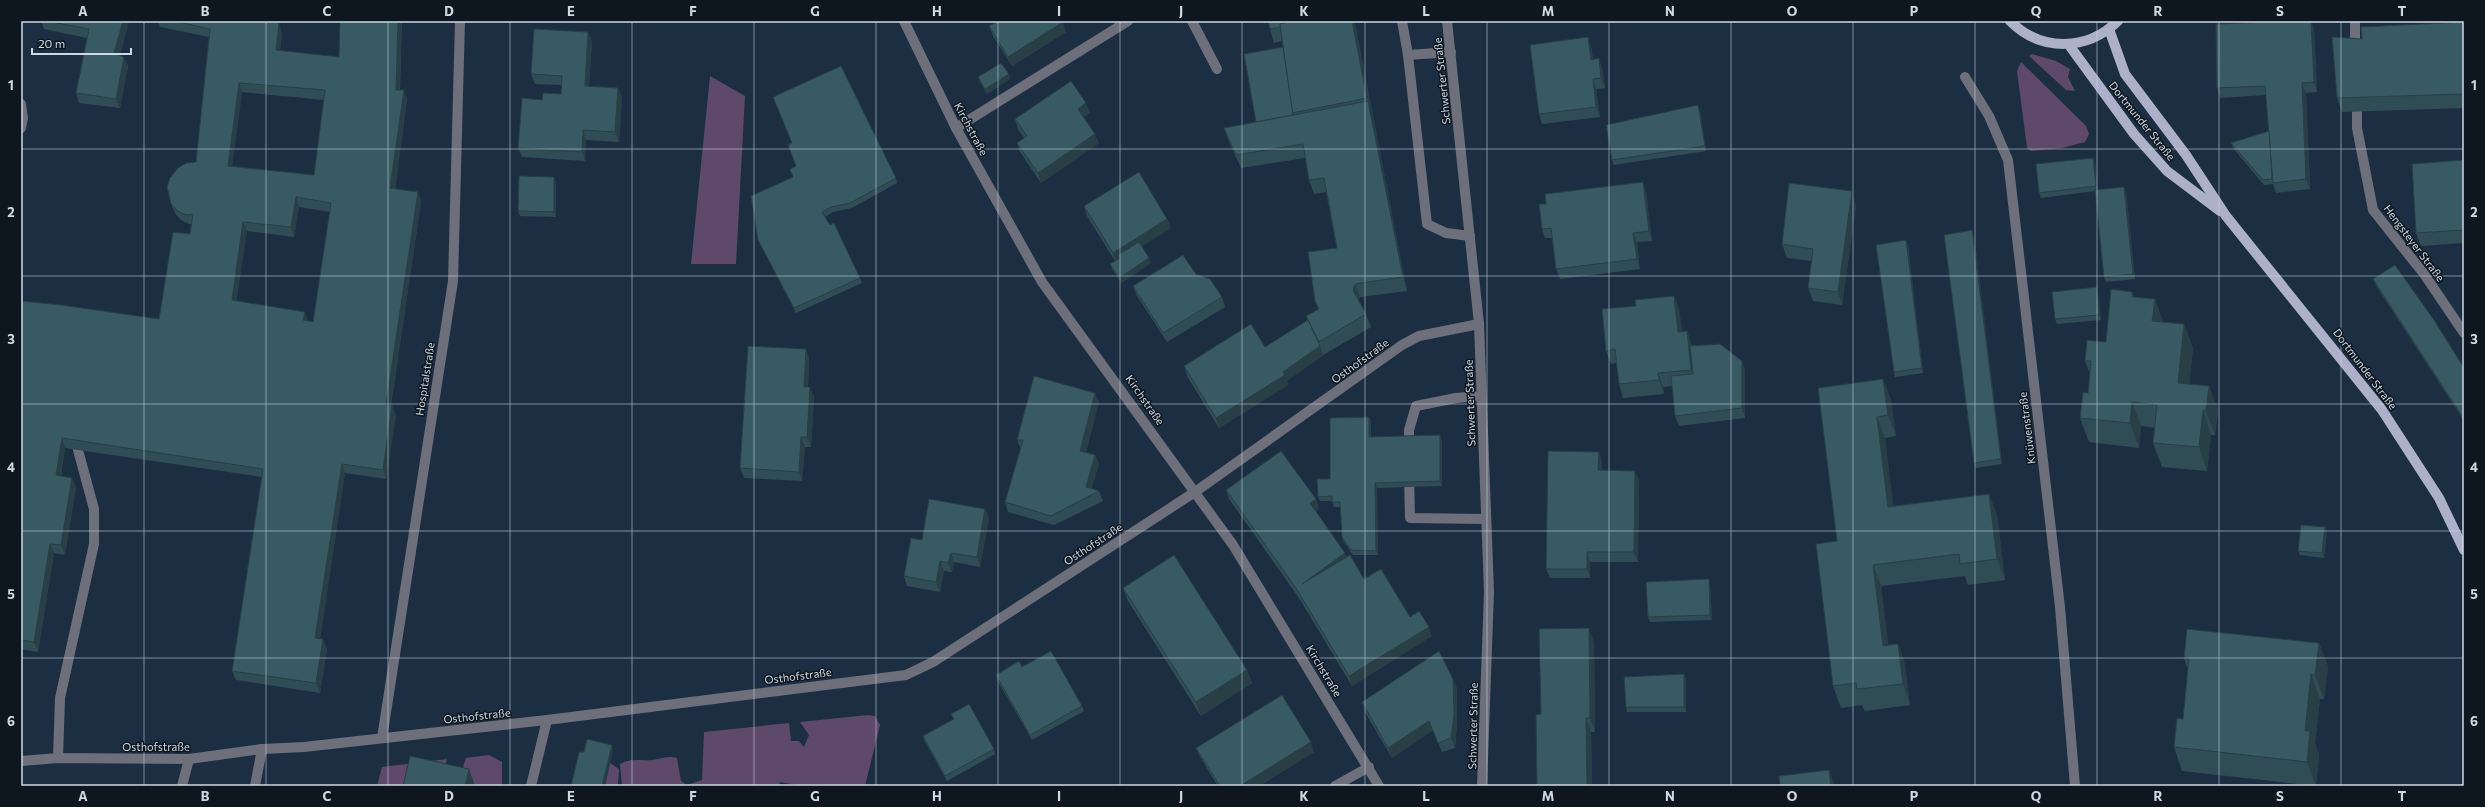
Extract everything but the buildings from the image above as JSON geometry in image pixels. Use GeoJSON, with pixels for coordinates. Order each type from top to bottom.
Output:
{"type":"FeatureCollection","features":[{"type":"Feature","properties":{"kind":"main road"},"geometry":{"type":"LineString","coordinates":[[2010,21],[2029,36],[2044,42],[2069,45],[2095,38],[2118,21]]}},
{"type":"Feature","properties":{"kind":"main road","name":"Dortmunder Straße"},"geometry":{"type":"LineString","coordinates":[[2109,29],[2125,74],[2186,155],[2226,216],[2382,410],[2439,498],[2464,550]]}},
{"type":"Feature","properties":{"kind":"main road","name":"Dortmunder Straße"},"geometry":{"type":"LineString","coordinates":[[2069,45],[2134,134],[2167,170],[2226,216]]}},
{"type":"Feature","properties":{"kind":"street","name":"Hospitalstraße"},"geometry":{"type":"LineString","coordinates":[[382,738],[453,281],[460,21]]}},
{"type":"Feature","properties":{"kind":"street","name":"Kirchstraße"},"geometry":{"type":"LineString","coordinates":[[904,21],[956,128],[1042,282],[1233,545],[1369,767],[1379,786]]}},
{"type":"Feature","properties":{"kind":"street"},"geometry":{"type":"LineString","coordinates":[[956,128],[1128,21]]}},
{"type":"Feature","properties":{"kind":"street"},"geometry":{"type":"LineString","coordinates":[[1192,21],[1217,69]]}},
{"type":"Feature","properties":{"kind":"street"},"geometry":{"type":"LineString","coordinates":[[1402,21],[1408,54],[1426,224],[1446,232],[1470,236]]}},
{"type":"Feature","properties":{"kind":"street","name":"Schwerter Straße"},"geometry":{"type":"LineString","coordinates":[[1447,21],[1478,324],[1489,592],[1482,786]]}},
{"type":"Feature","properties":{"kind":"street"},"geometry":{"type":"LineString","coordinates":[[2355,21],[2355,52]]}},
{"type":"Feature","properties":{"kind":"street"},"geometry":{"type":"LineString","coordinates":[[1408,54],[1451,52]]}},
{"type":"Feature","properties":{"kind":"street","name":"Knüwenstraße"},"geometry":{"type":"LineString","coordinates":[[1965,77],[1989,116],[2008,160],[2060,607],[2075,786]]}},
{"type":"Feature","properties":{"kind":"street"},"geometry":{"type":"LineString","coordinates":[[21,104],[23,118],[21,128]]}},
{"type":"Feature","properties":{"kind":"street","name":"Hengsteyer Straße"},"geometry":{"type":"LineString","coordinates":[[2356,112],[2357,128],[2373,210],[2424,274],[2464,333]]}},
{"type":"Feature","properties":{"kind":"street","name":"Osthofstraße"},"geometry":{"type":"LineString","coordinates":[[21,761],[58,758],[188,759],[262,749],[304,748],[547,720],[906,675],[933,662],[1195,492],[1402,345],[1419,336],[1478,324]]}},
{"type":"Feature","properties":{"kind":"street"},"geometry":{"type":"LineString","coordinates":[[1481,396],[1456,398],[1416,406],[1409,430],[1410,518],[1486,519]]}},
{"type":"Feature","properties":{"kind":"street"},"geometry":{"type":"LineString","coordinates":[[58,758],[60,698],[94,544],[94,509],[78,450]]}},
{"type":"Feature","properties":{"kind":"street"},"geometry":{"type":"LineString","coordinates":[[531,786],[547,720]]}},
{"type":"Feature","properties":{"kind":"street"},"geometry":{"type":"LineString","coordinates":[[255,786],[262,749]]}},
{"type":"Feature","properties":{"kind":"street"},"geometry":{"type":"LineString","coordinates":[[182,786],[188,759]]}},
{"type":"Feature","properties":{"kind":"street"},"geometry":{"type":"LineString","coordinates":[[1335,786],[1369,767]]}},
{"type":"Feature","properties":{"kind":"shaded area"},"geometry":{"type":"Polygon","coordinates":[[[2032,54],[2056,61],[2070,69],[2068,77],[2075,91],[2066,90],[2029,56],[2032,54]]]}},
{"type":"Feature","properties":{"kind":"shaded area"},"geometry":{"type":"Polygon","coordinates":[[[2021,62],[2086,126],[2089,134],[2085,142],[2062,148],[2031,151],[2027,148],[2017,71],[2021,62]]]}},
{"type":"Feature","properties":{"kind":"shaded area"},"geometry":{"type":"Polygon","coordinates":[[[710,76],[745,96],[736,264],[691,264],[710,76]]]}},
{"type":"Feature","properties":{"kind":"shaded area"},"geometry":{"type":"Polygon","coordinates":[[[868,715],[875,716],[880,725],[865,786],[802,786],[780,782],[779,786],[622,786],[620,764],[632,760],[652,760],[667,757],[677,758],[681,781],[687,785],[702,780],[704,732],[789,723],[791,741],[799,741],[804,747],[809,735],[800,722],[868,715]]]}},
{"type":"Feature","properties":{"kind":"shaded area"},"geometry":{"type":"Polygon","coordinates":[[[489,755],[502,762],[502,786],[473,786],[474,783],[459,779],[466,758],[489,755]]]}},
{"type":"Feature","properties":{"kind":"shaded area"},"geometry":{"type":"Polygon","coordinates":[[[447,759],[442,776],[411,786],[377,786],[382,767],[447,759]]]}},
{"type":"Feature","properties":{"kind":"shaded area"},"geometry":{"type":"Polygon","coordinates":[[[610,763],[619,769],[618,784],[616,786],[605,786],[610,763]]]}}]}
